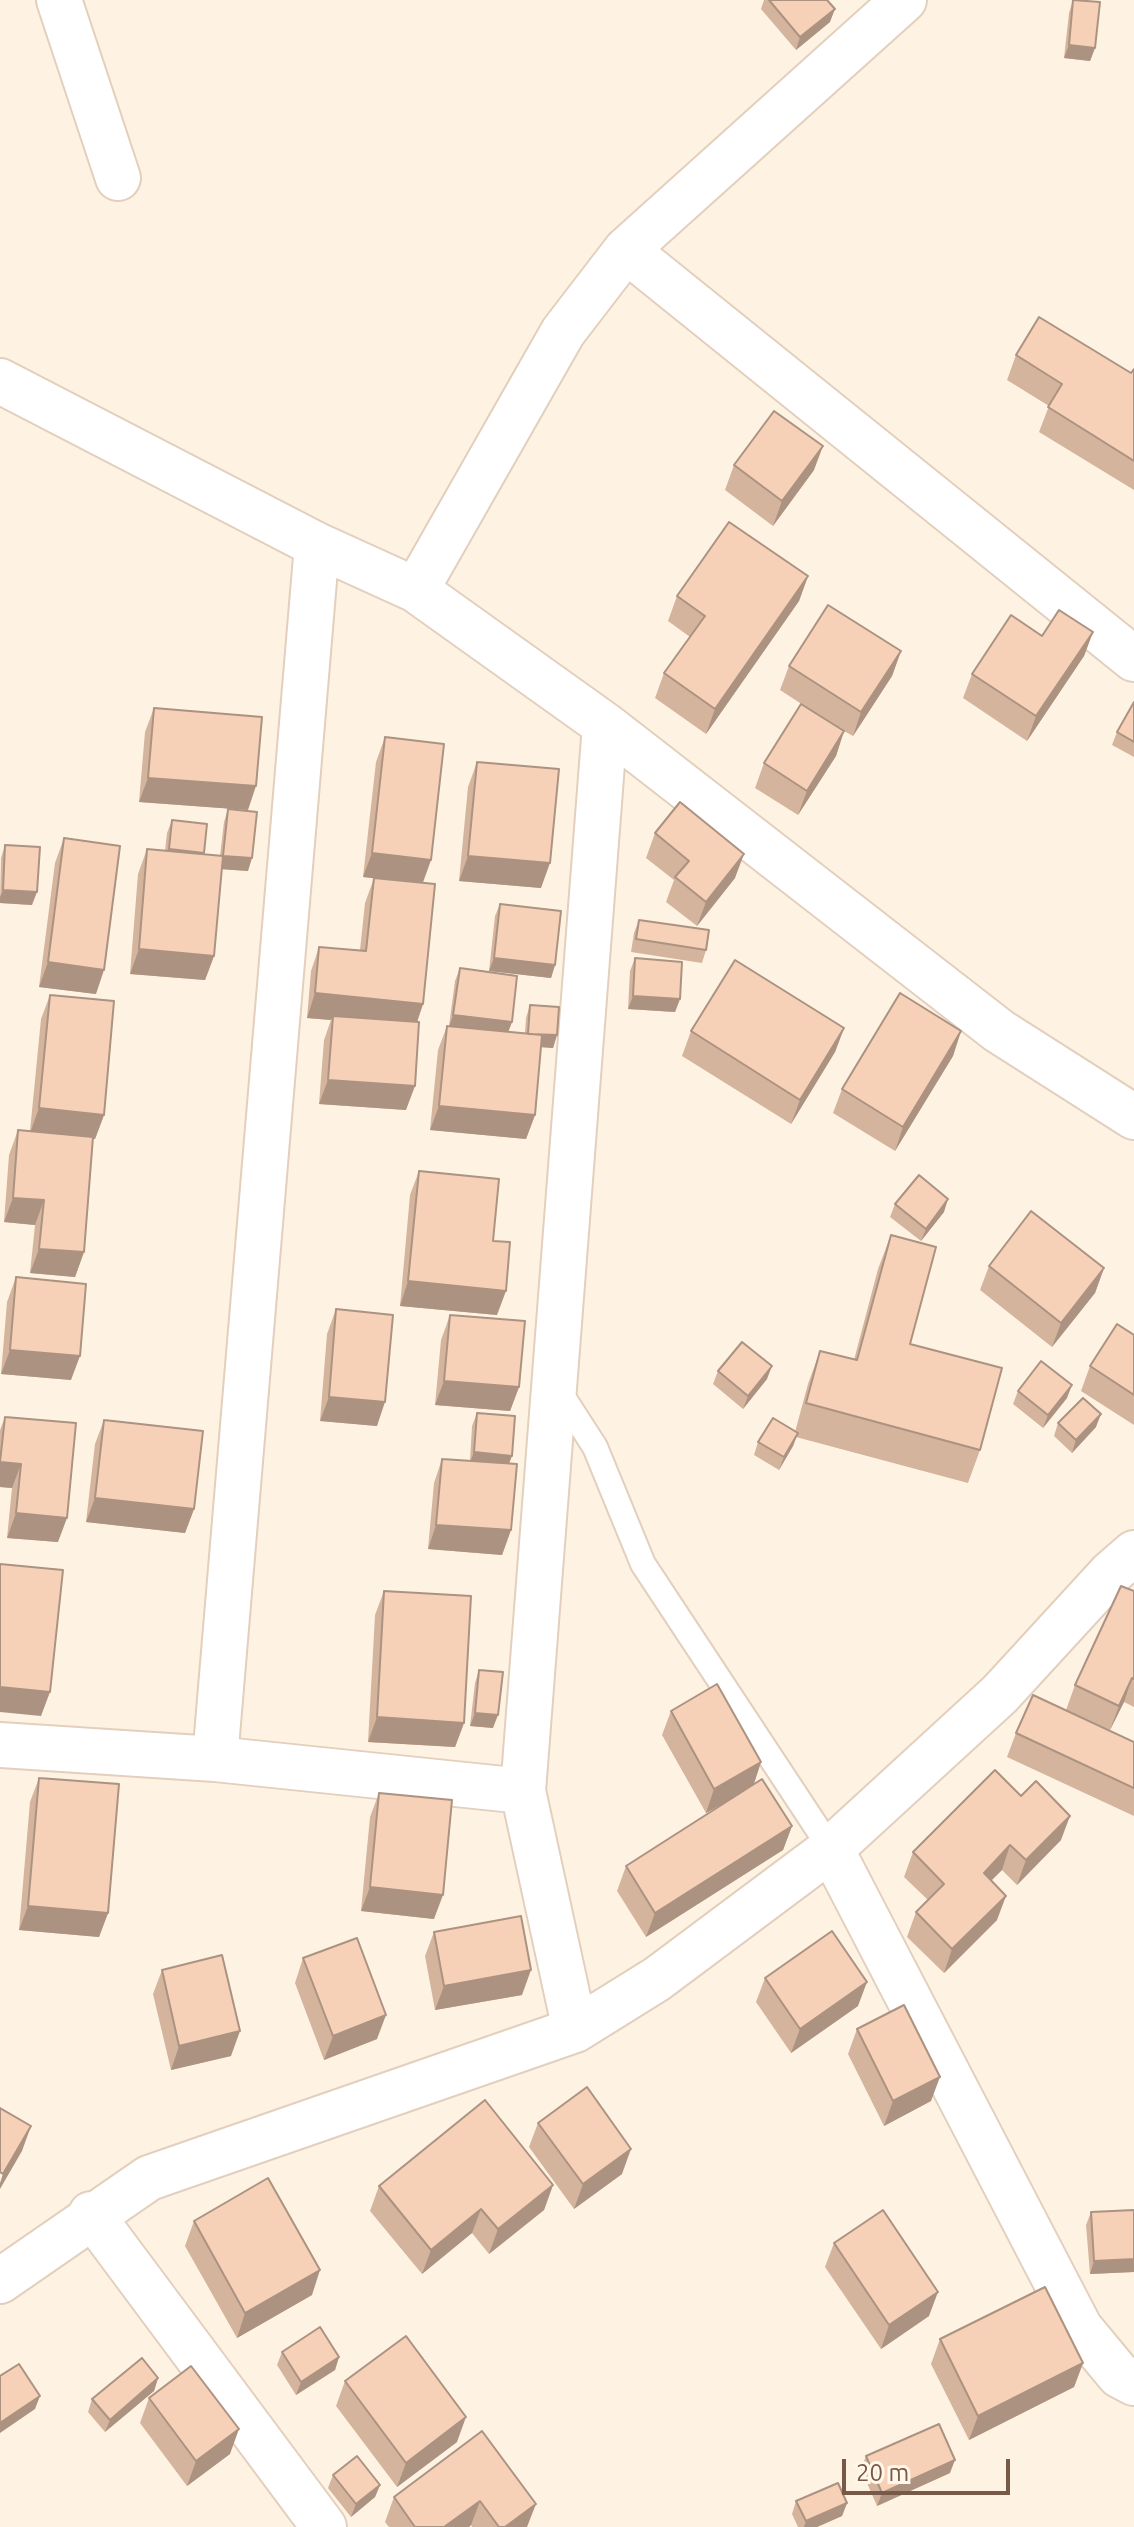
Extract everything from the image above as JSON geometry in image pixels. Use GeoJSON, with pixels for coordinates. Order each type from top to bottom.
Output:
{"type":"FeatureCollection","features":[{"type":"Feature","properties":{"kind":"street"},"geometry":{"type":"LineString","coordinates":[[59,0],[118,178]]}},
{"type":"Feature","properties":{"kind":"street"},"geometry":{"type":"LineString","coordinates":[[416,590],[563,332],[626,250],[904,0]]}},
{"type":"Feature","properties":{"kind":"street"},"geometry":{"type":"LineString","coordinates":[[626,250],[1134,659]]}},
{"type":"Feature","properties":{"kind":"street"},"geometry":{"type":"LineString","coordinates":[[0,381],[317,545],[416,590],[605,725],[999,1031],[1134,1117]]}},
{"type":"Feature","properties":{"kind":"street"},"geometry":{"type":"LineString","coordinates":[[215,1759],[317,545]]}},
{"type":"Feature","properties":{"kind":"street"},"geometry":{"type":"LineString","coordinates":[[575,2030],[523,1791],[605,725]]}},
{"type":"Feature","properties":{"kind":"street"},"geometry":{"type":"LineString","coordinates":[[0,2281],[91,2214],[149,2178],[575,2030],[657,1979],[831,1849],[1000,1694],[1111,1573],[1134,1553]]}},
{"type":"Feature","properties":{"kind":"street"},"geometry":{"type":"LineString","coordinates":[[0,1745],[215,1759],[523,1791]]}},
{"type":"Feature","properties":{"kind":"street"},"geometry":{"type":"LineString","coordinates":[[831,1849],[1080,2328],[1119,2375],[1134,2383]]}},
{"type":"Feature","properties":{"kind":"street"},"geometry":{"type":"LineString","coordinates":[[91,2214],[324,2527]]}},
{"type":"Feature","properties":{"kind":"lane"},"geometry":{"type":"LineString","coordinates":[[554,1384],[595,1447],[643,1564],[831,1849]]}},
{"type":"Feature","properties":{"kind":"building"},"geometry":{"type":"Polygon","coordinates":[[[769,0],[827,0],[835,9],[800,37],[769,0]]]}},
{"type":"Feature","properties":{"kind":"building"},"geometry":{"type":"Polygon","coordinates":[[[1073,0],[1100,2],[1095,48],[1069,45],[1073,0]]]}},
{"type":"Feature","properties":{"kind":"building"},"geometry":{"type":"Polygon","coordinates":[[[1039,317],[1131,373],[1134,369],[1134,461],[1048,407],[1062,384],[1016,355],[1039,317]]]}},
{"type":"Feature","properties":{"kind":"building"},"geometry":{"type":"Polygon","coordinates":[[[774,411],[823,446],[782,501],[734,465],[774,411]]]}},
{"type":"Feature","properties":{"kind":"building"},"geometry":{"type":"Polygon","coordinates":[[[729,522],[808,576],[715,709],[664,673],[705,616],[677,596],[729,522]]]}},
{"type":"Feature","properties":{"kind":"building"},"geometry":{"type":"Polygon","coordinates":[[[828,605],[901,651],[861,712],[789,666],[828,605]]]}},
{"type":"Feature","properties":{"kind":"building"},"geometry":{"type":"Polygon","coordinates":[[[1059,610],[1093,632],[1036,716],[972,674],[1011,615],[1042,636],[1059,610]]]}},
{"type":"Feature","properties":{"kind":"building"},"geometry":{"type":"Polygon","coordinates":[[[1134,702],[1134,742],[1117,732],[1134,702]]]}},
{"type":"Feature","properties":{"kind":"building"},"geometry":{"type":"Polygon","coordinates":[[[801,704],[844,731],[807,791],[764,763],[801,704]]]}},
{"type":"Feature","properties":{"kind":"building"},"geometry":{"type":"Polygon","coordinates":[[[154,708],[262,717],[256,786],[148,778],[154,708]]]}},
{"type":"Feature","properties":{"kind":"building"},"geometry":{"type":"Polygon","coordinates":[[[385,737],[444,744],[431,860],[372,853],[385,737]]]}},
{"type":"Feature","properties":{"kind":"building"},"geometry":{"type":"Polygon","coordinates":[[[477,762],[559,769],[550,863],[468,856],[477,762]]]}},
{"type":"Feature","properties":{"kind":"building"},"geometry":{"type":"Polygon","coordinates":[[[680,802],[744,854],[706,902],[675,877],[689,861],[655,833],[680,802]]]}},
{"type":"Feature","properties":{"kind":"building"},"geometry":{"type":"Polygon","coordinates":[[[228,809],[257,812],[252,858],[223,856],[228,809]]]}},
{"type":"Feature","properties":{"kind":"building"},"geometry":{"type":"Polygon","coordinates":[[[172,820],[207,824],[204,853],[169,849],[172,820]]]}},
{"type":"Feature","properties":{"kind":"building"},"geometry":{"type":"Polygon","coordinates":[[[64,838],[120,846],[104,970],[48,962],[64,838]]]}},
{"type":"Feature","properties":{"kind":"building"},"geometry":{"type":"Polygon","coordinates":[[[5,845],[40,847],[37,892],[3,890],[5,845]]]}},
{"type":"Feature","properties":{"kind":"building"},"geometry":{"type":"Polygon","coordinates":[[[147,849],[223,856],[214,956],[139,949],[147,849]]]}},
{"type":"Feature","properties":{"kind":"building"},"geometry":{"type":"Polygon","coordinates":[[[374,878],[435,884],[423,1004],[315,993],[319,947],[366,951],[374,878]]]}},
{"type":"Feature","properties":{"kind":"building"},"geometry":{"type":"Polygon","coordinates":[[[500,904],[561,911],[555,965],[494,958],[500,904]]]}},
{"type":"Feature","properties":{"kind":"building"},"geometry":{"type":"Polygon","coordinates":[[[639,920],[709,930],[706,950],[636,939],[639,920]]]}},
{"type":"Feature","properties":{"kind":"building"},"geometry":{"type":"Polygon","coordinates":[[[635,958],[682,962],[680,999],[633,996],[635,958]]]}},
{"type":"Feature","properties":{"kind":"building"},"geometry":{"type":"Polygon","coordinates":[[[735,960],[844,1028],[800,1100],[691,1031],[735,960]]]}},
{"type":"Feature","properties":{"kind":"building"},"geometry":{"type":"Polygon","coordinates":[[[460,968],[517,976],[512,1022],[453,1015],[460,968]]]}},
{"type":"Feature","properties":{"kind":"building"},"geometry":{"type":"Polygon","coordinates":[[[900,993],[961,1031],[903,1127],[842,1089],[900,993]]]}},
{"type":"Feature","properties":{"kind":"building"},"geometry":{"type":"Polygon","coordinates":[[[50,995],[114,1001],[104,1115],[39,1108],[50,995]]]}},
{"type":"Feature","properties":{"kind":"building"},"geometry":{"type":"Polygon","coordinates":[[[530,1005],[559,1007],[557,1035],[528,1034],[530,1005]]]}},
{"type":"Feature","properties":{"kind":"building"},"geometry":{"type":"Polygon","coordinates":[[[333,1016],[419,1022],[415,1086],[328,1080],[333,1016]]]}},
{"type":"Feature","properties":{"kind":"building"},"geometry":{"type":"Polygon","coordinates":[[[447,1026],[542,1035],[535,1115],[439,1106],[447,1026]]]}},
{"type":"Feature","properties":{"kind":"building"},"geometry":{"type":"Polygon","coordinates":[[[18,1130],[93,1137],[84,1252],[39,1249],[44,1200],[13,1198],[18,1130]]]}},
{"type":"Feature","properties":{"kind":"building"},"geometry":{"type":"Polygon","coordinates":[[[419,1171],[499,1179],[493,1241],[510,1242],[506,1291],[408,1281],[419,1171]]]}},
{"type":"Feature","properties":{"kind":"building"},"geometry":{"type":"Polygon","coordinates":[[[919,1175],[948,1199],[926,1229],[895,1204],[919,1175]]]}},
{"type":"Feature","properties":{"kind":"building"},"geometry":{"type":"Polygon","coordinates":[[[1031,1211],[1104,1268],[1061,1323],[989,1266],[1031,1211]]]}},
{"type":"Feature","properties":{"kind":"building"},"geometry":{"type":"Polygon","coordinates":[[[891,1235],[936,1247],[910,1344],[1002,1368],[980,1450],[806,1403],[820,1351],[857,1360],[891,1235]]]}},
{"type":"Feature","properties":{"kind":"building"},"geometry":{"type":"Polygon","coordinates":[[[16,1277],[86,1284],[80,1356],[10,1350],[16,1277]]]}},
{"type":"Feature","properties":{"kind":"building"},"geometry":{"type":"Polygon","coordinates":[[[336,1309],[393,1315],[385,1402],[329,1397],[336,1309]]]}},
{"type":"Feature","properties":{"kind":"building"},"geometry":{"type":"Polygon","coordinates":[[[450,1315],[525,1321],[519,1387],[444,1381],[450,1315]]]}},
{"type":"Feature","properties":{"kind":"building"},"geometry":{"type":"Polygon","coordinates":[[[1117,1324],[1134,1335],[1134,1395],[1090,1366],[1117,1324]]]}},
{"type":"Feature","properties":{"kind":"building"},"geometry":{"type":"Polygon","coordinates":[[[742,1342],[772,1366],[748,1396],[718,1371],[742,1342]]]}},
{"type":"Feature","properties":{"kind":"building"},"geometry":{"type":"Polygon","coordinates":[[[1041,1361],[1072,1385],[1048,1415],[1018,1391],[1041,1361]]]}},
{"type":"Feature","properties":{"kind":"building"},"geometry":{"type":"Polygon","coordinates":[[[1083,1398],[1101,1414],[1076,1440],[1058,1423],[1083,1398]]]}},
{"type":"Feature","properties":{"kind":"building"},"geometry":{"type":"Polygon","coordinates":[[[477,1413],[515,1416],[512,1456],[474,1452],[477,1413]]]}},
{"type":"Feature","properties":{"kind":"building"},"geometry":{"type":"Polygon","coordinates":[[[5,1417],[76,1423],[67,1518],[16,1513],[21,1464],[0,1462],[5,1417]]]}},
{"type":"Feature","properties":{"kind":"building"},"geometry":{"type":"Polygon","coordinates":[[[773,1418],[798,1433],[784,1457],[758,1442],[773,1418]]]}},
{"type":"Feature","properties":{"kind":"building"},"geometry":{"type":"Polygon","coordinates":[[[104,1420],[203,1431],[194,1509],[95,1498],[104,1420]]]}},
{"type":"Feature","properties":{"kind":"building"},"geometry":{"type":"Polygon","coordinates":[[[442,1459],[517,1464],[511,1530],[436,1525],[442,1459]]]}},
{"type":"Feature","properties":{"kind":"building"},"geometry":{"type":"Polygon","coordinates":[[[0,1564],[63,1570],[50,1692],[0,1687],[0,1564]]]}},
{"type":"Feature","properties":{"kind":"building"},"geometry":{"type":"Polygon","coordinates":[[[1121,1586],[1134,1591],[1134,1679],[1119,1706],[1075,1685],[1121,1586]]]}},
{"type":"Feature","properties":{"kind":"building"},"geometry":{"type":"Polygon","coordinates":[[[384,1591],[471,1596],[464,1723],[377,1717],[384,1591]]]}},
{"type":"Feature","properties":{"kind":"building"},"geometry":{"type":"Polygon","coordinates":[[[479,1670],[503,1672],[498,1715],[475,1713],[479,1670]]]}},
{"type":"Feature","properties":{"kind":"building"},"geometry":{"type":"Polygon","coordinates":[[[717,1684],[761,1762],[714,1789],[671,1711],[717,1684]]]}},
{"type":"Feature","properties":{"kind":"building"},"geometry":{"type":"Polygon","coordinates":[[[1033,1695],[1134,1742],[1134,1788],[1016,1733],[1033,1695]]]}},
{"type":"Feature","properties":{"kind":"building"},"geometry":{"type":"Polygon","coordinates":[[[995,1770],[1021,1796],[1036,1781],[1070,1816],[1026,1860],[1010,1845],[984,1873],[1006,1896],[952,1949],[916,1912],[944,1884],[913,1852],[995,1770]]]}},
{"type":"Feature","properties":{"kind":"building"},"geometry":{"type":"Polygon","coordinates":[[[39,1778],[119,1784],[108,1913],[28,1906],[39,1778]]]}},
{"type":"Feature","properties":{"kind":"building"},"geometry":{"type":"Polygon","coordinates":[[[762,1779],[792,1826],[655,1913],[626,1866],[762,1779]]]}},
{"type":"Feature","properties":{"kind":"building"},"geometry":{"type":"Polygon","coordinates":[[[379,1793],[452,1800],[443,1895],[370,1887],[379,1793]]]}},
{"type":"Feature","properties":{"kind":"building"},"geometry":{"type":"Polygon","coordinates":[[[521,1916],[531,1970],[444,1986],[434,1932],[521,1916]]]}},
{"type":"Feature","properties":{"kind":"building"},"geometry":{"type":"Polygon","coordinates":[[[832,1931],[867,1982],[800,2029],[765,1978],[832,1931]]]}},
{"type":"Feature","properties":{"kind":"building"},"geometry":{"type":"Polygon","coordinates":[[[357,1938],[386,2015],[333,2036],[303,1958],[357,1938]]]}},
{"type":"Feature","properties":{"kind":"building"},"geometry":{"type":"Polygon","coordinates":[[[222,1955],[240,2031],[179,2046],[162,1970],[222,1955]]]}},
{"type":"Feature","properties":{"kind":"building"},"geometry":{"type":"Polygon","coordinates":[[[904,2005],[940,2077],[893,2101],[857,2029],[904,2005]]]}},
{"type":"Feature","properties":{"kind":"building"},"geometry":{"type":"Polygon","coordinates":[[[587,2087],[631,2149],[583,2184],[538,2123],[587,2087]]]}},
{"type":"Feature","properties":{"kind":"building"},"geometry":{"type":"Polygon","coordinates":[[[485,2100],[553,2185],[498,2229],[481,2209],[431,2250],[379,2186],[485,2100]]]}},
{"type":"Feature","properties":{"kind":"building"},"geometry":{"type":"Polygon","coordinates":[[[0,2108],[31,2126],[3,2174],[0,2172],[0,2108]]]}},
{"type":"Feature","properties":{"kind":"building"},"geometry":{"type":"Polygon","coordinates":[[[268,2178],[320,2270],[245,2313],[194,2221],[268,2178]]]}},
{"type":"Feature","properties":{"kind":"building"},"geometry":{"type":"Polygon","coordinates":[[[883,2210],[938,2292],[889,2325],[834,2243],[883,2210]]]}},
{"type":"Feature","properties":{"kind":"building"},"geometry":{"type":"Polygon","coordinates":[[[1134,2210],[1134,2259],[1094,2261],[1091,2212],[1134,2210]]]}},
{"type":"Feature","properties":{"kind":"building"},"geometry":{"type":"Polygon","coordinates":[[[1045,2287],[1083,2363],[978,2416],[940,2339],[1045,2287]]]}},
{"type":"Feature","properties":{"kind":"building"},"geometry":{"type":"Polygon","coordinates":[[[320,2327],[339,2357],[301,2382],[282,2352],[320,2327]]]}},
{"type":"Feature","properties":{"kind":"building"},"geometry":{"type":"Polygon","coordinates":[[[406,2336],[466,2417],[406,2463],[345,2381],[406,2336]]]}},
{"type":"Feature","properties":{"kind":"building"},"geometry":{"type":"Polygon","coordinates":[[[142,2358],[158,2378],[110,2420],[92,2399],[142,2358]]]}},
{"type":"Feature","properties":{"kind":"building"},"geometry":{"type":"Polygon","coordinates":[[[19,2364],[40,2396],[0,2423],[0,2376],[19,2364]]]}},
{"type":"Feature","properties":{"kind":"building"},"geometry":{"type":"Polygon","coordinates":[[[191,2366],[239,2429],[196,2461],[149,2398],[191,2366]]]}},
{"type":"Feature","properties":{"kind":"building"},"geometry":{"type":"Polygon","coordinates":[[[939,2424],[955,2460],[882,2493],[866,2456],[939,2424]]]}},
{"type":"Feature","properties":{"kind":"building"},"geometry":{"type":"Polygon","coordinates":[[[482,2431],[536,2504],[505,2527],[499,2527],[480,2501],[444,2527],[415,2527],[394,2497],[482,2431]]]}},
{"type":"Feature","properties":{"kind":"building"},"geometry":{"type":"Polygon","coordinates":[[[357,2456],[380,2485],[356,2504],[333,2475],[357,2456]]]}},
{"type":"Feature","properties":{"kind":"building"},"geometry":{"type":"Polygon","coordinates":[[[838,2483],[847,2503],[806,2521],[796,2501],[838,2483]]]}}]}
